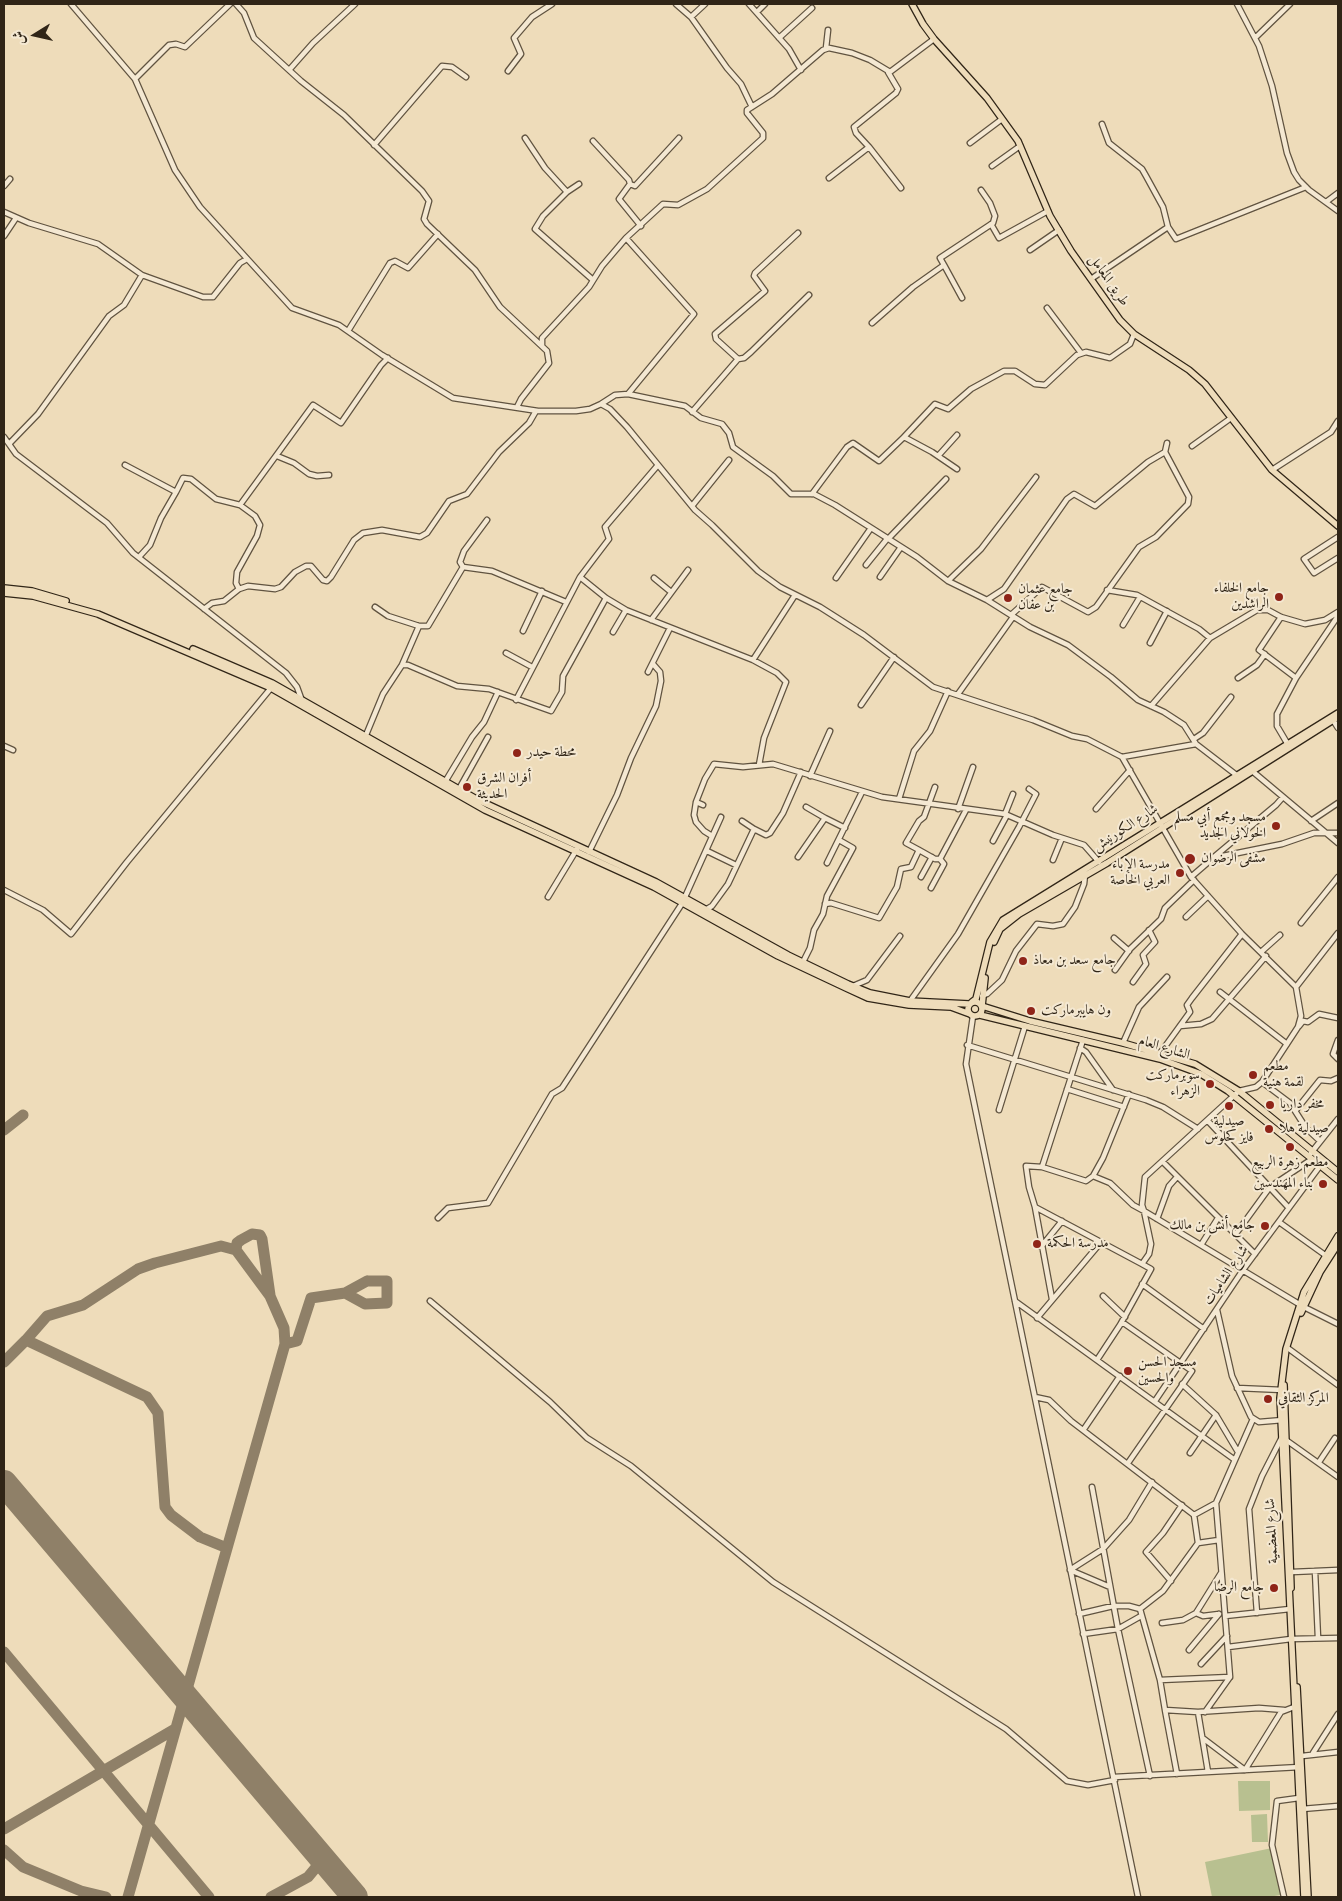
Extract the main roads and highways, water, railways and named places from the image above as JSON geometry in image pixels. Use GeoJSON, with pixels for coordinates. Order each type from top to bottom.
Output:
{"type":"FeatureCollection","features":[{"type":"Feature","properties":{"kind":"main road","name":"طريق المعامل"},"geometry":{"type":"LineString","coordinates":[[912,4],[934,40],[1002,119],[1020,146],[1048,211],[1091,279],[1120,320],[1134,334],[1189,370],[1205,384],[1272,470],[1338,526]]}},
{"type":"Feature","properties":{"kind":"main road"},"geometry":{"type":"LineString","coordinates":[[4,588],[43,594],[100,611],[220,660],[366,735],[395,756],[459,789],[476,802]]}},
{"type":"Feature","properties":{"kind":"main road"},"geometry":{"type":"LineString","coordinates":[[4,593],[33,596],[98,614],[300,701],[476,802],[707,908],[722,920],[785,960],[849,986]]}},
{"type":"Feature","properties":{"kind":"main road","name":"شارع الكورنيش"},"geometry":{"type":"LineString","coordinates":[[971,1003],[976,999],[990,942],[997,926],[1010,915],[1238,777],[1287,743],[1338,713]]}},
{"type":"Feature","properties":{"kind":"main road","name":"شارع الكورنيش"},"geometry":{"type":"LineString","coordinates":[[1250,769],[1336,719]]}},
{"type":"Feature","properties":{"kind":"main road","name":"شارع الكورنيش"},"geometry":{"type":"LineString","coordinates":[[974,1015],[982,1006],[982,996],[994,942],[1000,929],[1019,914],[1085,875],[1161,824]]}},
{"type":"Feature","properties":{"kind":"main road"},"geometry":{"type":"LineString","coordinates":[[577,849],[589,852],[684,899],[849,986]]}},
{"type":"Feature","properties":{"kind":"main road","name":"الشارع العام"},"geometry":{"type":"LineString","coordinates":[[849,986],[870,993],[910,1001],[978,1002],[982,1006],[1028,1024],[1181,1066],[1236,1093]]}},
{"type":"Feature","properties":{"kind":"main road","name":"الشارع العام"},"geometry":{"type":"LineString","coordinates":[[849,986],[868,998],[909,1005],[951,1007],[974,1015],[1123,1043],[1160,1052],[1195,1064],[1236,1093],[1312,1156],[1338,1172]]}},
{"type":"Feature","properties":{"kind":"main road"},"geometry":{"type":"LineString","coordinates":[[971,1003],[974,1015]]}},
{"type":"Feature","properties":{"kind":"main road","name":"الشارع العام"},"geometry":{"type":"LineString","coordinates":[[1312,1156],[1320,1166],[1338,1180]]}},
{"type":"Feature","properties":{"kind":"main road","name":"شارع المعضمية"},"geometry":{"type":"LineString","coordinates":[[1282,1390],[1286,1361],[1304,1292],[1338,1236]]}},
{"type":"Feature","properties":{"kind":"main road","name":"شارع المعضمية"},"geometry":{"type":"LineString","coordinates":[[1302,1809],[1299,1798],[1302,1756],[1289,1572],[1282,1390],[1286,1349],[1302,1305],[1338,1244]]}},
{"type":"Feature","properties":{"kind":"main road","name":"شارع المعضمية"},"geometry":{"type":"LineString","coordinates":[[1289,1572],[1293,1639],[1294,1707],[1300,1767],[1308,1897]]}},
{"type":"Feature","properties":{"kind":"main road","name":"شارع المعضمية"},"geometry":{"type":"LineString","coordinates":[[1304,1853],[1304,1897]]}},
{"type":"Feature","properties":{"kind":"place","name":"جامع الخلفاء الراشدين"},"geometry":{"type":"Point","coordinates":[1279,597]}},
{"type":"Feature","properties":{"kind":"place","name":"جامع عثمان بن عفان"},"geometry":{"type":"Point","coordinates":[1008,598]}},
{"type":"Feature","properties":{"kind":"place","name":"محطة حيدر"},"geometry":{"type":"Point","coordinates":[517,753]}},
{"type":"Feature","properties":{"kind":"place","name":"أفران الشرق الحديثة"},"geometry":{"type":"Point","coordinates":[467,787]}},
{"type":"Feature","properties":{"kind":"place","name":"مسجد ومجمع أبي مسلم الخولاني الجديد"},"geometry":{"type":"Point","coordinates":[1276,826]}},
{"type":"Feature","properties":{"kind":"place","name":"مشفى الرضوان"},"geometry":{"type":"Point","coordinates":[1190,859]}},
{"type":"Feature","properties":{"kind":"place","name":"مدرسة الإباء العربي الخاصة"},"geometry":{"type":"Point","coordinates":[1180,873]}},
{"type":"Feature","properties":{"kind":"place","name":"جامع سعد بن معاذ"},"geometry":{"type":"Point","coordinates":[1023,961]}},
{"type":"Feature","properties":{"kind":"place","name":"ون هايبرماركت"},"geometry":{"type":"Point","coordinates":[1031,1011]}},
{"type":"Feature","properties":{"kind":"place","name":"مطعم لقمة هنية"},"geometry":{"type":"Point","coordinates":[1253,1075]}},
{"type":"Feature","properties":{"kind":"place","name":"سوبرماركت الزهراء"},"geometry":{"type":"Point","coordinates":[1210,1084]}},
{"type":"Feature","properties":{"kind":"place","name":"مخفر داريا"},"geometry":{"type":"Point","coordinates":[1270,1105]}},
{"type":"Feature","properties":{"kind":"place","name":"صيدلية فايز كحلوس"},"geometry":{"type":"Point","coordinates":[1229,1106]}},
{"type":"Feature","properties":{"kind":"place","name":"صيدلية هلا"},"geometry":{"type":"Point","coordinates":[1269,1129]}},
{"type":"Feature","properties":{"kind":"place","name":"مطعم زهرة الربيع"},"geometry":{"type":"Point","coordinates":[1290,1147]}},
{"type":"Feature","properties":{"kind":"place","name":"بناء المهندسين"},"geometry":{"type":"Point","coordinates":[1323,1184]}},
{"type":"Feature","properties":{"kind":"place","name":"جامع أنس بن مالك"},"geometry":{"type":"Point","coordinates":[1265,1226]}},
{"type":"Feature","properties":{"kind":"place","name":"مدرسة الحكمة"},"geometry":{"type":"Point","coordinates":[1037,1244]}},
{"type":"Feature","properties":{"kind":"place","name":"مسجد الحسن والحسين"},"geometry":{"type":"Point","coordinates":[1128,1371]}},
{"type":"Feature","properties":{"kind":"place","name":"المركز الثقافي"},"geometry":{"type":"Point","coordinates":[1268,1399]}},
{"type":"Feature","properties":{"kind":"place","name":"جامع الرضا"},"geometry":{"type":"Point","coordinates":[1274,1588]}}]}
